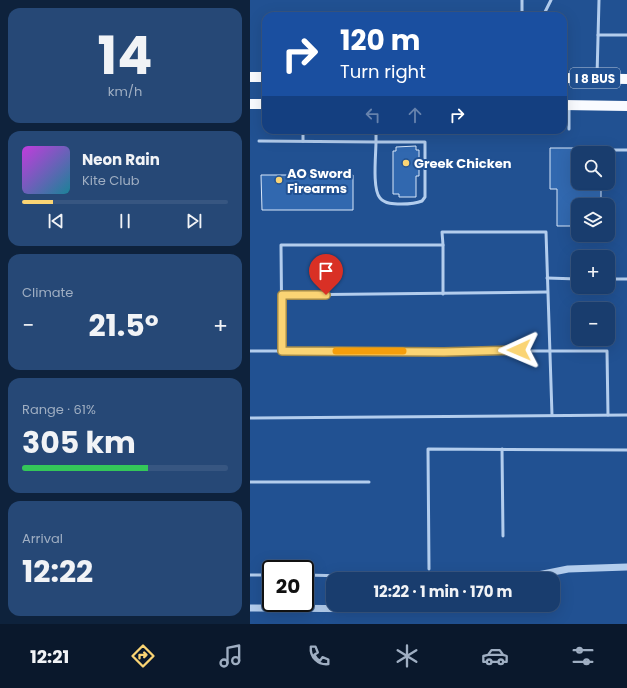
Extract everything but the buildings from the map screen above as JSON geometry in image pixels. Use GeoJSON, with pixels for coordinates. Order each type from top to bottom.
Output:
{"type":"FeatureCollection","features":[{"type":"Feature","properties":{"kind":"main road"},"geometry":{"type":"LineString","coordinates":[[250,77],[262,77]]}},
{"type":"Feature","properties":{"kind":"main road","name":"I 8 BUS"},"geometry":{"type":"LineString","coordinates":[[567,78],[627,79]]}},
{"type":"Feature","properties":{"kind":"main road"},"geometry":{"type":"LineString","coordinates":[[250,104],[262,104]]}},
{"type":"Feature","properties":{"kind":"main road","name":"I 8 BUS"},"geometry":{"type":"LineString","coordinates":[[567,105],[627,106]]}},
{"type":"Feature","properties":{"kind":"street"},"geometry":{"type":"LineString","coordinates":[[553,572],[568,569],[627,567]]}},
{"type":"Feature","properties":{"kind":"street"},"geometry":{"type":"LineString","coordinates":[[250,608],[326,609]]}},
{"type":"Feature","properties":{"kind":"lane"},"geometry":{"type":"LineString","coordinates":[[522,0],[522,12]]}},
{"type":"Feature","properties":{"kind":"lane"},"geometry":{"type":"LineString","coordinates":[[545,12],[551,0]]}},
{"type":"Feature","properties":{"kind":"lane"},"geometry":{"type":"LineString","coordinates":[[597,78],[599,0]]}},
{"type":"Feature","properties":{"kind":"lane"},"geometry":{"type":"LineString","coordinates":[[598,36],[627,35]]}},
{"type":"Feature","properties":{"kind":"lane"},"geometry":{"type":"LineString","coordinates":[[567,117],[568,129]]}},
{"type":"Feature","properties":{"kind":"lane"},"geometry":{"type":"LineString","coordinates":[[303,134],[303,141]]}},
{"type":"Feature","properties":{"kind":"lane"},"geometry":{"type":"LineString","coordinates":[[259,141],[376,142],[425,142],[425,197],[422,201],[416,203],[394,204],[385,202],[380,198],[376,185],[376,142],[376,134]]}},
{"type":"Feature","properties":{"kind":"lane"},"geometry":{"type":"LineString","coordinates":[[615,150],[627,150]]}},
{"type":"Feature","properties":{"kind":"lane"},"geometry":{"type":"LineString","coordinates":[[443,294],[442,232],[546,232],[552,415]]}},
{"type":"Feature","properties":{"kind":"lane"},"geometry":{"type":"LineString","coordinates":[[282,351],[281,244],[443,245]]}},
{"type":"Feature","properties":{"kind":"lane"},"geometry":{"type":"LineString","coordinates":[[547,278],[571,279]]}},
{"type":"Feature","properties":{"kind":"lane"},"geometry":{"type":"LineString","coordinates":[[615,279],[627,279]]}},
{"type":"Feature","properties":{"kind":"lane"},"geometry":{"type":"LineString","coordinates":[[282,295],[547,292]]}},
{"type":"Feature","properties":{"kind":"lane"},"geometry":{"type":"LineString","coordinates":[[250,352],[607,351],[608,415]]}},
{"type":"Feature","properties":{"kind":"lane"},"geometry":{"type":"LineString","coordinates":[[250,418],[627,415]]}},
{"type":"Feature","properties":{"kind":"lane"},"geometry":{"type":"LineString","coordinates":[[429,569],[428,449],[627,450]]}},
{"type":"Feature","properties":{"kind":"lane"},"geometry":{"type":"LineString","coordinates":[[502,449],[503,536]]}},
{"type":"Feature","properties":{"kind":"lane"},"geometry":{"type":"LineString","coordinates":[[250,482],[368,482]]}},
{"type":"Feature","properties":{"kind":"lane"},"geometry":{"type":"LineString","coordinates":[[250,575],[262,575]]}},
{"type":"Feature","properties":{"kind":"lane"},"geometry":{"type":"LineString","coordinates":[[314,576],[326,576]]}},
{"type":"Feature","properties":{"kind":"slow traffic"},"geometry":{"type":"LineString","coordinates":[[336,351],[403,351]]}},
{"type":"Feature","properties":{"kind":"place","name":"Greek Chicken"},"geometry":{"type":"Point","coordinates":[406,163]}},
{"type":"Feature","properties":{"kind":"place","name":"AO Sword Firearms"},"geometry":{"type":"Point","coordinates":[279,180]}},
{"type":"Feature","properties":{"kind":"route"},"geometry":{"type":"LineString","coordinates":[[326,295],[282,295],[282,351],[444,352],[519,350]]}}]}
